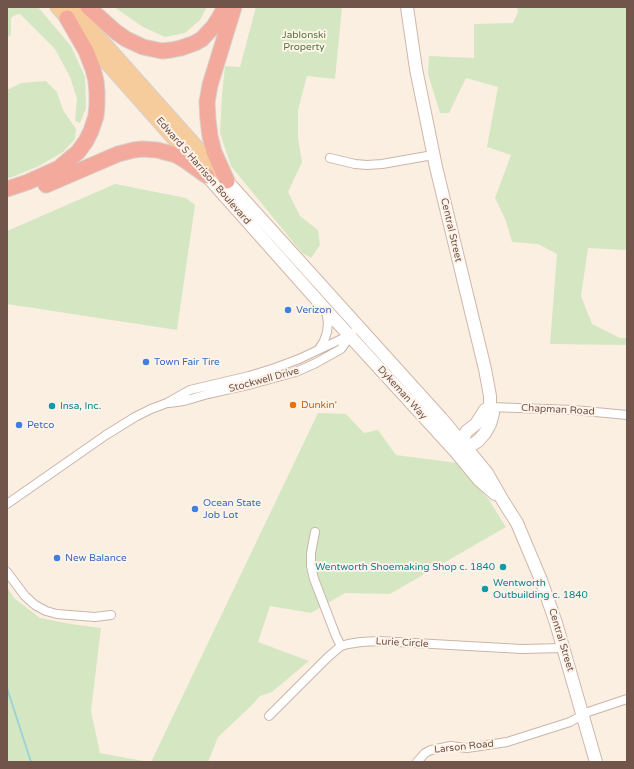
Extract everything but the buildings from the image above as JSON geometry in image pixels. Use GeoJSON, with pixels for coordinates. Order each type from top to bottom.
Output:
{"type":"FeatureCollection","features":[{"type":"Feature","properties":{"kind":"highway"},"geometry":{"type":"LineString","coordinates":[[88,7],[126,40],[143,47],[172,50],[195,43],[202,39],[220,18],[225,7]]}},
{"type":"Feature","properties":{"kind":"highway"},"geometry":{"type":"LineString","coordinates":[[227,181],[212,145],[208,128],[207,106],[210,85],[234,7]]}},
{"type":"Feature","properties":{"kind":"highway"},"geometry":{"type":"LineString","coordinates":[[7,189],[28,182],[59,168],[78,152],[86,141],[96,116],[98,92],[93,69],[88,55],[65,11]]}},
{"type":"Feature","properties":{"kind":"highway"},"geometry":{"type":"LineString","coordinates":[[7,198],[32,191],[118,154],[142,149],[157,150],[176,155],[207,176]]}},
{"type":"Feature","properties":{"kind":"main road","name":"Central Street"},"geometry":{"type":"LineString","coordinates":[[407,7],[416,69],[433,155],[488,382],[490,407]]}},
{"type":"Feature","properties":{"kind":"main road","name":"Edward S Harrison Boulevard"},"geometry":{"type":"LineString","coordinates":[[65,11],[227,181],[359,327]]}},
{"type":"Feature","properties":{"kind":"main road","name":"Edward S Harrison Boulevard"},"geometry":{"type":"LineString","coordinates":[[65,11],[207,176],[350,335]]}},
{"type":"Feature","properties":{"kind":"main road","name":"Dykeman Way"},"geometry":{"type":"LineString","coordinates":[[359,327],[459,447]]}},
{"type":"Feature","properties":{"kind":"main road","name":"Dykeman Way"},"geometry":{"type":"LineString","coordinates":[[350,335],[459,447]]}},
{"type":"Feature","properties":{"kind":"main road"},"geometry":{"type":"LineString","coordinates":[[459,447],[466,431],[476,424],[485,410],[490,407]]}},
{"type":"Feature","properties":{"kind":"main road","name":"Central Street"},"geometry":{"type":"LineString","coordinates":[[459,447],[487,473],[517,524],[540,575],[551,606],[596,762]]}},
{"type":"Feature","properties":{"kind":"street"},"geometry":{"type":"LineString","coordinates":[[330,158],[355,164],[367,165],[382,164],[433,155]]}},
{"type":"Feature","properties":{"kind":"street"},"geometry":{"type":"LineString","coordinates":[[319,349],[324,342],[327,332],[328,322],[326,310]]}},
{"type":"Feature","properties":{"kind":"street","name":"Stockwell Drive"},"geometry":{"type":"LineString","coordinates":[[7,504],[89,446],[140,415],[167,403],[181,394],[190,390],[249,376],[275,368],[350,335],[359,327]]}},
{"type":"Feature","properties":{"kind":"street","name":"Stockwell Drive"},"geometry":{"type":"LineString","coordinates":[[167,403],[184,401],[296,372],[341,349],[350,335]]}},
{"type":"Feature","properties":{"kind":"street","name":"Chapman Road"},"geometry":{"type":"LineString","coordinates":[[490,407],[574,410],[627,415]]}},
{"type":"Feature","properties":{"kind":"street"},"geometry":{"type":"LineString","coordinates":[[315,532],[311,552],[311,566],[314,579],[341,646]]}},
{"type":"Feature","properties":{"kind":"street"},"geometry":{"type":"LineString","coordinates":[[7,572],[25,596],[35,605],[46,611],[58,614],[95,617],[111,615]]}},
{"type":"Feature","properties":{"kind":"street","name":"Lurie Circle"},"geometry":{"type":"LineString","coordinates":[[269,716],[328,657],[341,646],[348,644],[378,641],[522,649],[563,648]]}},
{"type":"Feature","properties":{"kind":"street","name":"Larson Road"},"geometry":{"type":"LineString","coordinates":[[416,762],[425,753],[437,748],[451,746],[466,748],[507,742],[570,722],[588,712],[627,699]]}},
{"type":"Feature","properties":{"kind":"green space"},"geometry":{"type":"Polygon","coordinates":[[[7,7],[38,7],[71,46],[85,77],[86,108],[80,123],[75,121],[77,99],[70,77],[55,49],[20,14],[11,18],[11,35],[7,37],[7,7]]]}},
{"type":"Feature","properties":{"kind":"green space"},"geometry":{"type":"Polygon","coordinates":[[[114,7],[207,7],[200,20],[185,33],[165,37],[143,27],[114,7]]]}},
{"type":"Feature","properties":{"kind":"green space","name":"Jablonski Property"},"geometry":{"type":"Polygon","coordinates":[[[256,7],[342,7],[335,79],[307,76],[298,110],[298,138],[302,162],[288,192],[300,216],[318,230],[320,245],[311,258],[302,253],[231,166],[220,133],[225,66],[240,67],[256,7]]]}},
{"type":"Feature","properties":{"kind":"green space"},"geometry":{"type":"Polygon","coordinates":[[[517,7],[627,7],[627,250],[588,248],[581,296],[592,324],[620,338],[627,338],[627,345],[550,344],[557,254],[538,244],[512,242],[506,221],[495,198],[511,155],[487,147],[498,87],[466,78],[449,113],[440,113],[428,74],[429,56],[474,58],[474,24],[513,23],[518,12],[517,7]]]}},
{"type":"Feature","properties":{"kind":"green space"},"geometry":{"type":"Polygon","coordinates":[[[46,81],[57,92],[63,110],[76,129],[75,139],[63,152],[39,166],[7,178],[7,90],[21,83],[46,81]]]}},
{"type":"Feature","properties":{"kind":"green space"},"geometry":{"type":"Polygon","coordinates":[[[115,184],[186,198],[195,205],[177,330],[7,304],[7,231],[115,184]]]}},
{"type":"Feature","properties":{"kind":"green space"},"geometry":{"type":"Polygon","coordinates":[[[318,413],[346,414],[364,433],[378,430],[396,455],[457,463],[489,500],[506,527],[390,594],[345,593],[311,613],[270,606],[258,642],[309,661],[272,692],[260,696],[218,737],[208,762],[151,762],[318,413]]]}},
{"type":"Feature","properties":{"kind":"green space"},"geometry":{"type":"Polygon","coordinates":[[[7,587],[14,598],[40,618],[101,628],[91,711],[100,753],[149,762],[7,762],[7,587]]]}},
{"type":"Feature","properties":{"kind":"waterway"},"geometry":{"type":"LineString","coordinates":[[7,688],[31,762]]}},
{"type":"Feature","properties":{"kind":"place","name":"Verizon"},"geometry":{"type":"Point","coordinates":[288,310]}},
{"type":"Feature","properties":{"kind":"place","name":"Town Fair Tire"},"geometry":{"type":"Point","coordinates":[146,362]}},
{"type":"Feature","properties":{"kind":"place","name":"Dunkin'"},"geometry":{"type":"Point","coordinates":[293,405]}},
{"type":"Feature","properties":{"kind":"place","name":"Insa, Inc."},"geometry":{"type":"Point","coordinates":[52,406]}},
{"type":"Feature","properties":{"kind":"place","name":"Petco"},"geometry":{"type":"Point","coordinates":[19,425]}},
{"type":"Feature","properties":{"kind":"place","name":"Ocean State Job Lot"},"geometry":{"type":"Point","coordinates":[195,509]}},
{"type":"Feature","properties":{"kind":"place","name":"New Balance"},"geometry":{"type":"Point","coordinates":[57,558]}},
{"type":"Feature","properties":{"kind":"place","name":"Wentworth Shoemaking Shop c. 1840"},"geometry":{"type":"Point","coordinates":[503,567]}},
{"type":"Feature","properties":{"kind":"place","name":"Wentworth Outbuilding c. 1840"},"geometry":{"type":"Point","coordinates":[485,589]}}]}
